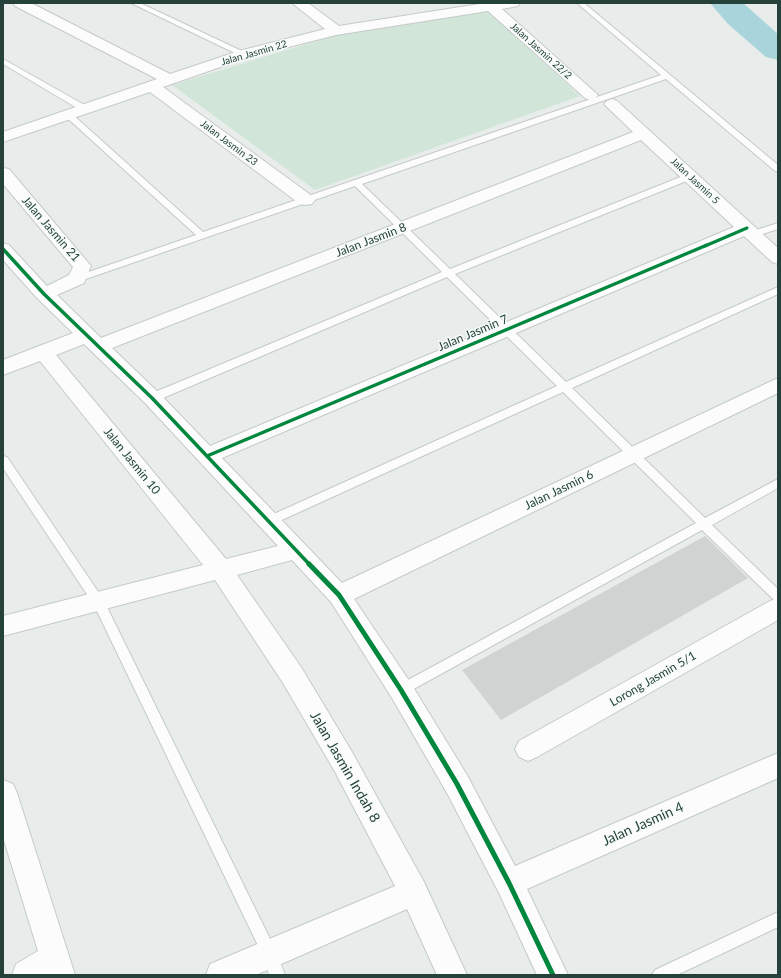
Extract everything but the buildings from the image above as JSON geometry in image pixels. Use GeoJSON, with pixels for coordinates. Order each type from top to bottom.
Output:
{"type":"FeatureCollection","features":[{"type":"Feature","properties":{"kind":"street"},"geometry":{"type":"LineString","coordinates":[[299,3],[336,31]]}},
{"type":"Feature","properties":{"kind":"street","name":"Jalan Jasmin 22"},"geometry":{"type":"LineString","coordinates":[[3,137],[244,54],[336,31],[513,3]]}},
{"type":"Feature","properties":{"kind":"street"},"geometry":{"type":"LineString","coordinates":[[13,4],[170,80]]}},
{"type":"Feature","properties":{"kind":"street","name":"Jalan Jasmin 22/2"},"geometry":{"type":"LineString","coordinates":[[491,6],[590,95]]}},
{"type":"Feature","properties":{"kind":"street","name":"Jalan Jasmin 23"},"geometry":{"type":"LineString","coordinates":[[152,86],[306,200]]}},
{"type":"Feature","properties":{"kind":"street","name":"Jalan Jasmin 5"},"geometry":{"type":"LineString","coordinates":[[612,104],[778,258]]}},
{"type":"Feature","properties":{"kind":"street","name":"Jalan Jasmin 8"},"geometry":{"type":"LineString","coordinates":[[3,368],[43,352],[92,341],[402,227],[644,133]]}},
{"type":"Feature","properties":{"kind":"street","name":"Jalan Jasmin 21"},"geometry":{"type":"LineString","coordinates":[[3,173],[82,266],[77,279],[44,294]]}},
{"type":"Feature","properties":{"kind":"street","name":"Jalan Jasmin 7"},"geometry":{"type":"LineString","coordinates":[[207,456],[506,330],[750,231]]}},
{"type":"Feature","properties":{"kind":"street"},"geometry":{"type":"LineString","coordinates":[[3,249],[44,294],[152,398],[339,595],[401,690],[457,784],[509,883],[553,975]]}},
{"type":"Feature","properties":{"kind":"street","name":"Jalan Jasmin 10"},"geometry":{"type":"LineString","coordinates":[[43,352],[221,570]]}},
{"type":"Feature","properties":{"kind":"street","name":"Jalan Jasmin 6"},"geometry":{"type":"LineString","coordinates":[[339,595],[778,385]]}},
{"type":"Feature","properties":{"kind":"street"},"geometry":{"type":"LineString","coordinates":[[3,626],[296,550]]}},
{"type":"Feature","properties":{"kind":"street","name":"Jalan Jasmin Indah 8"},"geometry":{"type":"LineString","coordinates":[[221,570],[292,675],[339,754],[414,892],[452,975]]}},
{"type":"Feature","properties":{"kind":"street","name":"Lorong Jasmin 5/1"},"geometry":{"type":"LineString","coordinates":[[528,749],[778,608]]}},
{"type":"Feature","properties":{"kind":"street","name":"Jalan Jasmin 4"},"geometry":{"type":"LineString","coordinates":[[509,883],[778,765]]}},
{"type":"Feature","properties":{"kind":"street"},"geometry":{"type":"LineString","coordinates":[[3,793],[57,967],[27,975]]}},
{"type":"Feature","properties":{"kind":"street"},"geometry":{"type":"LineString","coordinates":[[221,975],[273,964],[414,892]]}},
{"type":"Feature","properties":{"kind":"lane"},"geometry":{"type":"LineString","coordinates":[[134,3],[244,54]]}},
{"type":"Feature","properties":{"kind":"lane"},"geometry":{"type":"LineString","coordinates":[[580,3],[778,169]]}},
{"type":"Feature","properties":{"kind":"lane"},"geometry":{"type":"LineString","coordinates":[[3,61],[85,109]]}},
{"type":"Feature","properties":{"kind":"lane"},"geometry":{"type":"LineString","coordinates":[[77,279],[666,76]]}},
{"type":"Feature","properties":{"kind":"lane"},"geometry":{"type":"LineString","coordinates":[[68,115],[202,236]]}},
{"type":"Feature","properties":{"kind":"lane"},"geometry":{"type":"LineString","coordinates":[[152,398],[449,273],[691,176]]}},
{"type":"Feature","properties":{"kind":"lane"},"geometry":{"type":"LineString","coordinates":[[357,183],[778,597]]}},
{"type":"Feature","properties":{"kind":"lane"},"geometry":{"type":"LineString","coordinates":[[750,231],[778,226]]}},
{"type":"Feature","properties":{"kind":"lane"},"geometry":{"type":"LineString","coordinates":[[269,521],[778,290]]}},
{"type":"Feature","properties":{"kind":"lane"},"geometry":{"type":"LineString","coordinates":[[3,460],[99,602],[273,964]]}},
{"type":"Feature","properties":{"kind":"lane"},"geometry":{"type":"LineString","coordinates":[[401,690],[778,483]]}},
{"type":"Feature","properties":{"kind":"lane"},"geometry":{"type":"LineString","coordinates":[[660,975],[778,919]]}},
{"type":"Feature","properties":{"kind":"green space"},"geometry":{"type":"Polygon","coordinates":[[[487,10],[580,96],[315,190],[172,85],[336,35],[487,10]]]}},
{"type":"Feature","properties":{"kind":"waterway"},"geometry":{"type":"LineString","coordinates":[[725,3],[778,50]]}},
{"type":"Feature","properties":{"kind":"cycle path"},"geometry":{"type":"LineString","coordinates":[[207,456],[747,228]]}},
{"type":"Feature","properties":{"kind":"cycle path"},"geometry":{"type":"LineString","coordinates":[[3,249],[44,294],[152,398],[339,595],[401,690],[457,784],[509,883],[553,975]]}}]}
